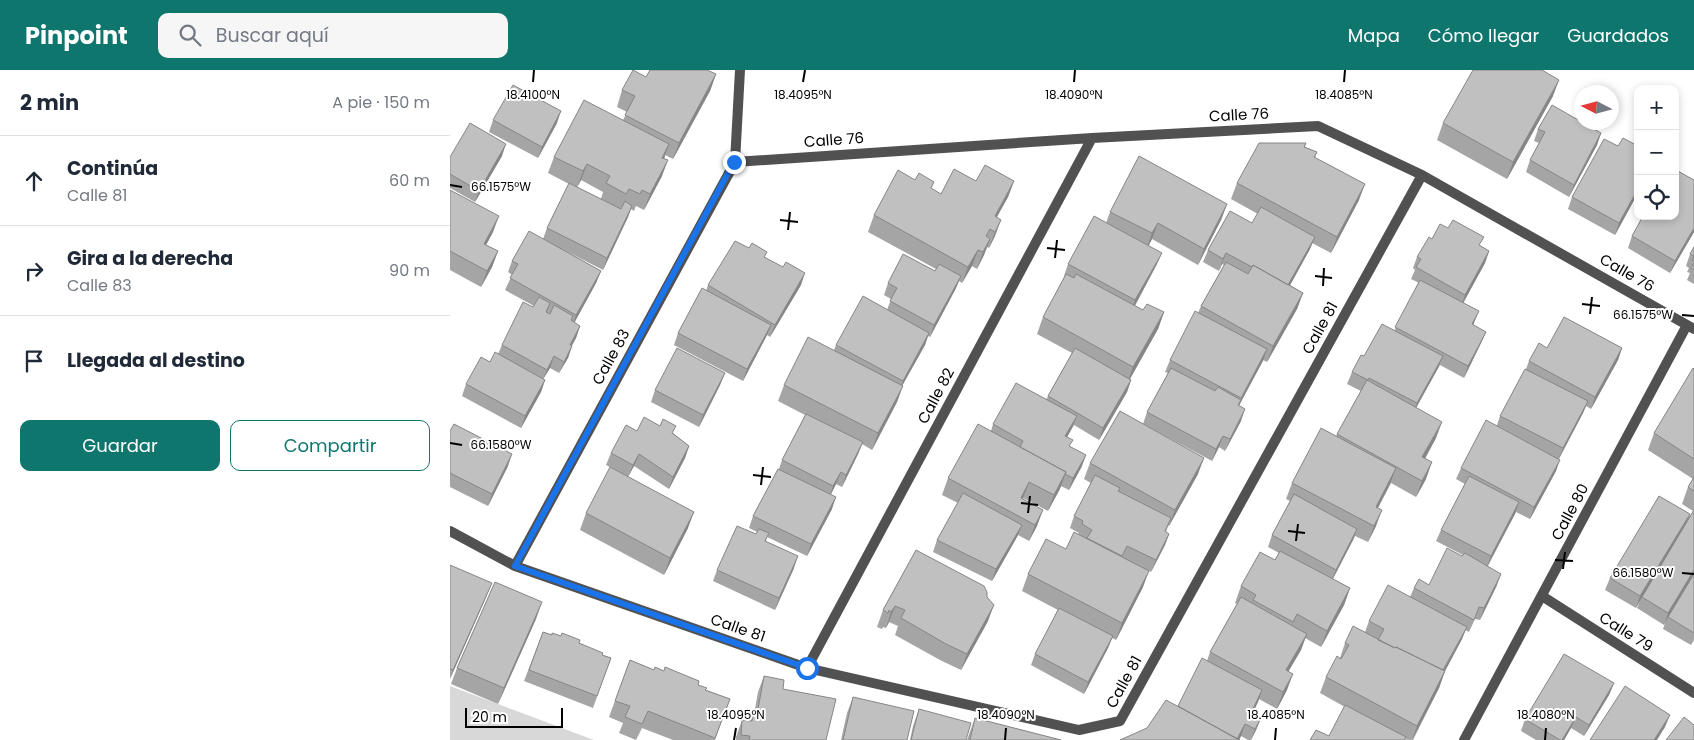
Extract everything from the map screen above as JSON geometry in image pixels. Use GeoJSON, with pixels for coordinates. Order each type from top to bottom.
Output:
{"type":"FeatureCollection","features":[{"type":"Feature","properties":{"kind":"street"},"geometry":{"type":"LineString","coordinates":[[734,162],[740,70]]}},
{"type":"Feature","properties":{"kind":"street","name":"Calle 76"},"geometry":{"type":"LineString","coordinates":[[734,162],[1092,138],[1318,126],[1422,174],[1691,327]]}},
{"type":"Feature","properties":{"kind":"street","name":"Calle 82"},"geometry":{"type":"LineString","coordinates":[[807,668],[1092,138]]}},
{"type":"Feature","properties":{"kind":"street","name":"Calle 83"},"geometry":{"type":"LineString","coordinates":[[515,566],[734,162]]}},
{"type":"Feature","properties":{"kind":"street","name":"Calle 81"},"geometry":{"type":"LineString","coordinates":[[450,531],[515,566],[807,668],[1079,730],[1120,721],[1422,174]]}},
{"type":"Feature","properties":{"kind":"street","name":"Calle 80"},"geometry":{"type":"LineString","coordinates":[[1464,740],[1691,327]]}},
{"type":"Feature","properties":{"kind":"street","name":"Calle 79"},"geometry":{"type":"LineString","coordinates":[[1542,596],[1694,693]]}},
{"type":"Feature","properties":{"kind":"shaded area"},"geometry":{"type":"Polygon","coordinates":[[[450,686],[594,740],[450,740],[450,686]]]}},
{"type":"Feature","properties":{"kind":"building"},"geometry":{"type":"Polygon","coordinates":[[[633,70],[646,77],[650,70],[707,70],[716,74],[679,143],[625,115],[635,96],[622,90],[633,70]]]}},
{"type":"Feature","properties":{"kind":"building"},"geometry":{"type":"Polygon","coordinates":[[[1473,70],[1542,70],[1559,80],[1513,162],[1443,123],[1473,70]]]}},
{"type":"Feature","properties":{"kind":"building"},"geometry":{"type":"Polygon","coordinates":[[[513,85],[561,111],[542,147],[493,120],[513,85]]]}},
{"type":"Feature","properties":{"kind":"building"},"geometry":{"type":"Polygon","coordinates":[[[584,100],[669,144],[662,158],[668,160],[650,194],[642,190],[640,194],[629,189],[626,194],[606,183],[610,176],[587,164],[583,171],[554,157],[584,100]]]}},
{"type":"Feature","properties":{"kind":"building"},"geometry":{"type":"Polygon","coordinates":[[[1552,105],[1574,118],[1574,130],[1596,130],[1601,133],[1574,185],[1530,160],[1545,132],[1538,129],[1552,105]]]}},
{"type":"Feature","properties":{"kind":"building"},"geometry":{"type":"Polygon","coordinates":[[[470,123],[506,144],[479,191],[450,174],[450,157],[470,123]]]}},
{"type":"Feature","properties":{"kind":"building"},"geometry":{"type":"Polygon","coordinates":[[[1623,138],[1634,144],[1634,196],[1619,223],[1572,197],[1604,139],[1618,146],[1623,138]]]}},
{"type":"Feature","properties":{"kind":"building"},"geometry":{"type":"Polygon","coordinates":[[[1259,143],[1306,143],[1304,147],[1317,152],[1314,157],[1365,184],[1337,237],[1237,183],[1259,143]]]}},
{"type":"Feature","properties":{"kind":"building"},"geometry":{"type":"Polygon","coordinates":[[[1139,156],[1227,204],[1204,249],[1158,223],[1152,233],[1110,212],[1139,156]]]}},
{"type":"Feature","properties":{"kind":"building"},"geometry":{"type":"Polygon","coordinates":[[[985,165],[1014,181],[995,216],[1001,220],[995,232],[990,229],[986,236],[990,239],[983,252],[978,250],[968,267],[874,215],[898,170],[915,180],[919,173],[934,182],[931,188],[941,194],[954,169],[976,181],[985,165]]]}},
{"type":"Feature","properties":{"kind":"building"},"geometry":{"type":"Polygon","coordinates":[[[1679,172],[1694,180],[1694,228],[1675,261],[1632,236],[1641,220],[1679,220],[1679,172]]]}},
{"type":"Feature","properties":{"kind":"building"},"geometry":{"type":"Polygon","coordinates":[[[569,183],[621,209],[625,201],[632,206],[607,258],[547,228],[569,183]]]}},
{"type":"Feature","properties":{"kind":"building"},"geometry":{"type":"Polygon","coordinates":[[[450,190],[499,216],[484,244],[498,251],[487,271],[450,251],[450,190]]]}},
{"type":"Feature","properties":{"kind":"building"},"geometry":{"type":"Polygon","coordinates":[[[1261,207],[1315,237],[1288,285],[1253,265],[1252,267],[1226,253],[1223,259],[1208,250],[1230,211],[1252,223],[1261,207]]]}},
{"type":"Feature","properties":{"kind":"building"},"geometry":{"type":"Polygon","coordinates":[[[1094,216],[1162,253],[1135,300],[1068,264],[1094,216]]]}},
{"type":"Feature","properties":{"kind":"building"},"geometry":{"type":"Polygon","coordinates":[[[1453,220],[1484,237],[1479,245],[1489,251],[1465,295],[1416,267],[1421,259],[1417,257],[1429,237],[1432,239],[1440,224],[1448,228],[1453,220]]]}},
{"type":"Feature","properties":{"kind":"building"},"geometry":{"type":"Polygon","coordinates":[[[529,231],[601,271],[576,315],[510,278],[518,264],[512,261],[529,231]]]}},
{"type":"Feature","properties":{"kind":"building"},"geometry":{"type":"Polygon","coordinates":[[[735,241],[749,248],[752,243],[767,252],[764,257],[783,267],[786,262],[805,273],[775,325],[708,285],[735,241]]]}},
{"type":"Feature","properties":{"kind":"building"},"geometry":{"type":"Polygon","coordinates":[[[1694,247],[1694,256],[1690,254],[1694,247]]]}},
{"type":"Feature","properties":{"kind":"building"},"geometry":{"type":"Polygon","coordinates":[[[903,254],[935,271],[939,264],[961,276],[934,325],[890,301],[897,288],[888,283],[903,254]]]}},
{"type":"Feature","properties":{"kind":"building"},"geometry":{"type":"Polygon","coordinates":[[[1226,262],[1248,274],[1253,265],[1303,293],[1273,346],[1201,306],[1226,262]]]}},
{"type":"Feature","properties":{"kind":"building"},"geometry":{"type":"Polygon","coordinates":[[[1066,274],[1074,278],[1076,274],[1143,310],[1147,304],[1164,312],[1133,367],[1043,317],[1066,274]]]}},
{"type":"Feature","properties":{"kind":"building"},"geometry":{"type":"Polygon","coordinates":[[[1420,280],[1479,311],[1472,324],[1486,332],[1468,366],[1395,327],[1420,280]]]}},
{"type":"Feature","properties":{"kind":"building"},"geometry":{"type":"Polygon","coordinates":[[[702,288],[771,325],[747,369],[678,333],[702,288]]]}},
{"type":"Feature","properties":{"kind":"building"},"geometry":{"type":"Polygon","coordinates":[[[863,296],[929,333],[903,381],[836,345],[863,296]]]}},
{"type":"Feature","properties":{"kind":"building"},"geometry":{"type":"Polygon","coordinates":[[[539,297],[550,303],[546,312],[550,314],[554,305],[573,316],[571,320],[580,326],[564,362],[554,356],[547,370],[502,345],[523,302],[533,307],[539,297]]]}},
{"type":"Feature","properties":{"kind":"building"},"geometry":{"type":"Polygon","coordinates":[[[1195,311],[1267,349],[1241,398],[1170,360],[1195,311]]]}},
{"type":"Feature","properties":{"kind":"building"},"geometry":{"type":"Polygon","coordinates":[[[1564,317],[1622,348],[1595,397],[1529,361],[1539,343],[1547,348],[1564,317]]]}},
{"type":"Feature","properties":{"kind":"building"},"geometry":{"type":"Polygon","coordinates":[[[1382,324],[1443,356],[1417,403],[1369,378],[1368,380],[1352,372],[1361,355],[1364,356],[1382,324]]]}},
{"type":"Feature","properties":{"kind":"building"},"geometry":{"type":"Polygon","coordinates":[[[808,337],[903,386],[878,433],[784,385],[808,337]]]}},
{"type":"Feature","properties":{"kind":"building"},"geometry":{"type":"Polygon","coordinates":[[[677,348],[725,373],[703,415],[655,390],[677,348]]]}},
{"type":"Feature","properties":{"kind":"building"},"geometry":{"type":"Polygon","coordinates":[[[1075,348],[1131,380],[1103,428],[1048,396],[1075,348]]]}},
{"type":"Feature","properties":{"kind":"building"},"geometry":{"type":"Polygon","coordinates":[[[495,352],[545,380],[525,416],[466,384],[481,357],[490,362],[495,352]]]}},
{"type":"Feature","properties":{"kind":"building"},"geometry":{"type":"Polygon","coordinates":[[[1171,368],[1215,391],[1218,387],[1241,400],[1238,405],[1245,409],[1230,439],[1223,436],[1216,449],[1147,412],[1171,368]]]}},
{"type":"Feature","properties":{"kind":"building"},"geometry":{"type":"Polygon","coordinates":[[[1525,369],[1588,401],[1563,448],[1500,416],[1525,369]]]}},
{"type":"Feature","properties":{"kind":"building"},"geometry":{"type":"Polygon","coordinates":[[[1694,369],[1694,459],[1654,433],[1694,369]]]}},
{"type":"Feature","properties":{"kind":"building"},"geometry":{"type":"Polygon","coordinates":[[[1367,380],[1442,422],[1422,457],[1432,462],[1422,481],[1337,434],[1367,380]]]}},
{"type":"Feature","properties":{"kind":"building"},"geometry":{"type":"Polygon","coordinates":[[[1016,383],[1077,416],[1065,436],[1073,440],[1069,446],[1086,455],[1073,478],[1065,474],[1066,472],[1020,447],[1023,441],[993,424],[1016,383]]]}},
{"type":"Feature","properties":{"kind":"building"},"geometry":{"type":"Polygon","coordinates":[[[1120,411],[1204,458],[1175,510],[1090,463],[1120,411]]]}},
{"type":"Feature","properties":{"kind":"building"},"geometry":{"type":"Polygon","coordinates":[[[806,414],[863,442],[846,475],[841,472],[833,486],[782,460],[806,414]]]}},
{"type":"Feature","properties":{"kind":"building"},"geometry":{"type":"Polygon","coordinates":[[[644,417],[660,426],[663,419],[676,426],[672,433],[689,446],[673,477],[639,454],[633,465],[611,453],[626,425],[637,431],[644,417]]]}},
{"type":"Feature","properties":{"kind":"building"},"geometry":{"type":"Polygon","coordinates":[[[1486,420],[1560,460],[1534,507],[1461,468],[1486,420]]]}},
{"type":"Feature","properties":{"kind":"building"},"geometry":{"type":"Polygon","coordinates":[[[454,424],[512,454],[492,494],[450,473],[450,431],[454,424]]]}},
{"type":"Feature","properties":{"kind":"building"},"geometry":{"type":"Polygon","coordinates":[[[978,424],[1066,472],[1054,495],[1029,482],[1021,498],[1043,510],[1035,525],[948,478],[978,424]]]}},
{"type":"Feature","properties":{"kind":"building"},"geometry":{"type":"Polygon","coordinates":[[[1321,428],[1396,468],[1376,507],[1382,510],[1374,526],[1292,483],[1321,428]]]}},
{"type":"Feature","properties":{"kind":"building"},"geometry":{"type":"Polygon","coordinates":[[[610,467],[694,512],[670,558],[586,513],[610,467]]]}},
{"type":"Feature","properties":{"kind":"building"},"geometry":{"type":"Polygon","coordinates":[[[778,469],[836,497],[811,544],[753,516],[778,469]]]}},
{"type":"Feature","properties":{"kind":"building"},"geometry":{"type":"Polygon","coordinates":[[[1095,475],[1120,488],[1118,491],[1171,518],[1165,531],[1169,534],[1156,560],[1127,546],[1122,556],[1087,538],[1092,530],[1082,524],[1083,521],[1074,516],[1095,475]]]}},
{"type":"Feature","properties":{"kind":"building"},"geometry":{"type":"Polygon","coordinates":[[[1469,476],[1519,502],[1491,556],[1441,530],[1469,476]]]}},
{"type":"Feature","properties":{"kind":"building"},"geometry":{"type":"Polygon","coordinates":[[[1694,477],[1694,491],[1688,487],[1694,477]]]}},
{"type":"Feature","properties":{"kind":"building"},"geometry":{"type":"Polygon","coordinates":[[[963,493],[1022,525],[996,569],[937,540],[963,493]]]}},
{"type":"Feature","properties":{"kind":"building"},"geometry":{"type":"Polygon","coordinates":[[[1294,494],[1357,529],[1336,570],[1272,535],[1294,494]]]}},
{"type":"Feature","properties":{"kind":"building"},"geometry":{"type":"Polygon","coordinates":[[[1659,496],[1690,514],[1640,596],[1610,578],[1659,496]]]}},
{"type":"Feature","properties":{"kind":"building"},"geometry":{"type":"Polygon","coordinates":[[[1694,510],[1694,570],[1668,613],[1642,597],[1694,510]]]}},
{"type":"Feature","properties":{"kind":"building"},"geometry":{"type":"Polygon","coordinates":[[[737,526],[756,534],[759,529],[769,533],[765,541],[798,556],[779,598],[717,570],[737,526]]]}},
{"type":"Feature","properties":{"kind":"building"},"geometry":{"type":"Polygon","coordinates":[[[1074,532],[1149,571],[1122,623],[1028,574],[1046,539],[1066,549],[1074,532]]]}},
{"type":"Feature","properties":{"kind":"building"},"geometry":{"type":"Polygon","coordinates":[[[1447,548],[1462,556],[1465,553],[1501,574],[1484,608],[1479,607],[1474,620],[1414,588],[1419,579],[1429,585],[1447,548]]]}},
{"type":"Feature","properties":{"kind":"building"},"geometry":{"type":"Polygon","coordinates":[[[916,550],[984,586],[987,597],[994,605],[967,654],[901,618],[905,610],[895,606],[888,613],[883,610],[916,550]]]}},
{"type":"Feature","properties":{"kind":"building"},"geometry":{"type":"Polygon","coordinates":[[[1280,551],[1350,588],[1327,631],[1297,614],[1293,622],[1253,600],[1256,595],[1241,586],[1260,552],[1275,560],[1280,551]]]}},
{"type":"Feature","properties":{"kind":"building"},"geometry":{"type":"Polygon","coordinates":[[[450,565],[492,583],[453,670],[450,669],[450,565]]]}},
{"type":"Feature","properties":{"kind":"building"},"geometry":{"type":"Polygon","coordinates":[[[1694,574],[1694,633],[1668,617],[1694,574]]]}},
{"type":"Feature","properties":{"kind":"building"},"geometry":{"type":"Polygon","coordinates":[[[495,582],[542,602],[504,688],[457,668],[495,582]]]}},
{"type":"Feature","properties":{"kind":"building"},"geometry":{"type":"Polygon","coordinates":[[[1388,585],[1467,627],[1443,670],[1378,640],[1384,629],[1369,621],[1388,585]]]}},
{"type":"Feature","properties":{"kind":"building"},"geometry":{"type":"Polygon","coordinates":[[[1241,597],[1307,634],[1286,670],[1293,674],[1283,692],[1210,652],[1241,597]]]}},
{"type":"Feature","properties":{"kind":"building"},"geometry":{"type":"Polygon","coordinates":[[[1059,608],[1113,636],[1088,682],[1035,654],[1059,608]]]}},
{"type":"Feature","properties":{"kind":"building"},"geometry":{"type":"Polygon","coordinates":[[[1353,626],[1445,671],[1417,726],[1326,677],[1337,656],[1341,659],[1349,645],[1345,643],[1353,626]]]}},
{"type":"Feature","properties":{"kind":"building"},"geometry":{"type":"Polygon","coordinates":[[[543,632],[561,636],[562,633],[580,640],[579,643],[611,658],[597,696],[529,670],[543,632]]]}},
{"type":"Feature","properties":{"kind":"building"},"geometry":{"type":"Polygon","coordinates":[[[1564,654],[1614,683],[1589,725],[1576,717],[1562,740],[1560,740],[1525,719],[1564,654]]]}},
{"type":"Feature","properties":{"kind":"building"},"geometry":{"type":"Polygon","coordinates":[[[1202,658],[1262,690],[1251,713],[1261,718],[1255,729],[1245,724],[1237,739],[1178,706],[1202,658]]]}},
{"type":"Feature","properties":{"kind":"building"},"geometry":{"type":"Polygon","coordinates":[[[630,660],[654,670],[655,667],[664,671],[665,667],[699,681],[698,685],[707,688],[705,690],[730,699],[715,738],[648,711],[642,724],[625,717],[630,706],[615,701],[630,660]]]}},
{"type":"Feature","properties":{"kind":"building"},"geometry":{"type":"Polygon","coordinates":[[[764,676],[784,680],[783,689],[836,699],[826,740],[749,740],[750,736],[741,735],[742,720],[752,721],[754,709],[758,709],[764,676]]]}},
{"type":"Feature","properties":{"kind":"building"},"geometry":{"type":"Polygon","coordinates":[[[1625,686],[1670,715],[1654,740],[1590,740],[1625,686]]]}},
{"type":"Feature","properties":{"kind":"building"},"geometry":{"type":"Polygon","coordinates":[[[853,697],[914,711],[907,740],[843,740],[853,697]]]}},
{"type":"Feature","properties":{"kind":"building"},"geometry":{"type":"Polygon","coordinates":[[[1166,700],[1240,740],[1120,740],[1147,728],[1166,700]]]}},
{"type":"Feature","properties":{"kind":"building"},"geometry":{"type":"Polygon","coordinates":[[[1345,705],[1406,737],[1404,740],[1310,740],[1316,730],[1329,736],[1345,705]]]}},
{"type":"Feature","properties":{"kind":"building"},"geometry":{"type":"Polygon","coordinates":[[[919,709],[971,723],[966,740],[911,740],[919,709]]]}},
{"type":"Feature","properties":{"kind":"building"},"geometry":{"type":"Polygon","coordinates":[[[1684,717],[1694,725],[1694,740],[1666,740],[1684,717]]]}},
{"type":"Feature","properties":{"kind":"building"},"geometry":{"type":"Polygon","coordinates":[[[975,718],[1061,740],[970,740],[975,718]]]}},
{"type":"Feature","properties":{"kind":"route"},"geometry":{"type":"LineString","coordinates":[[734,162],[515,566],[807,668]]}}]}
